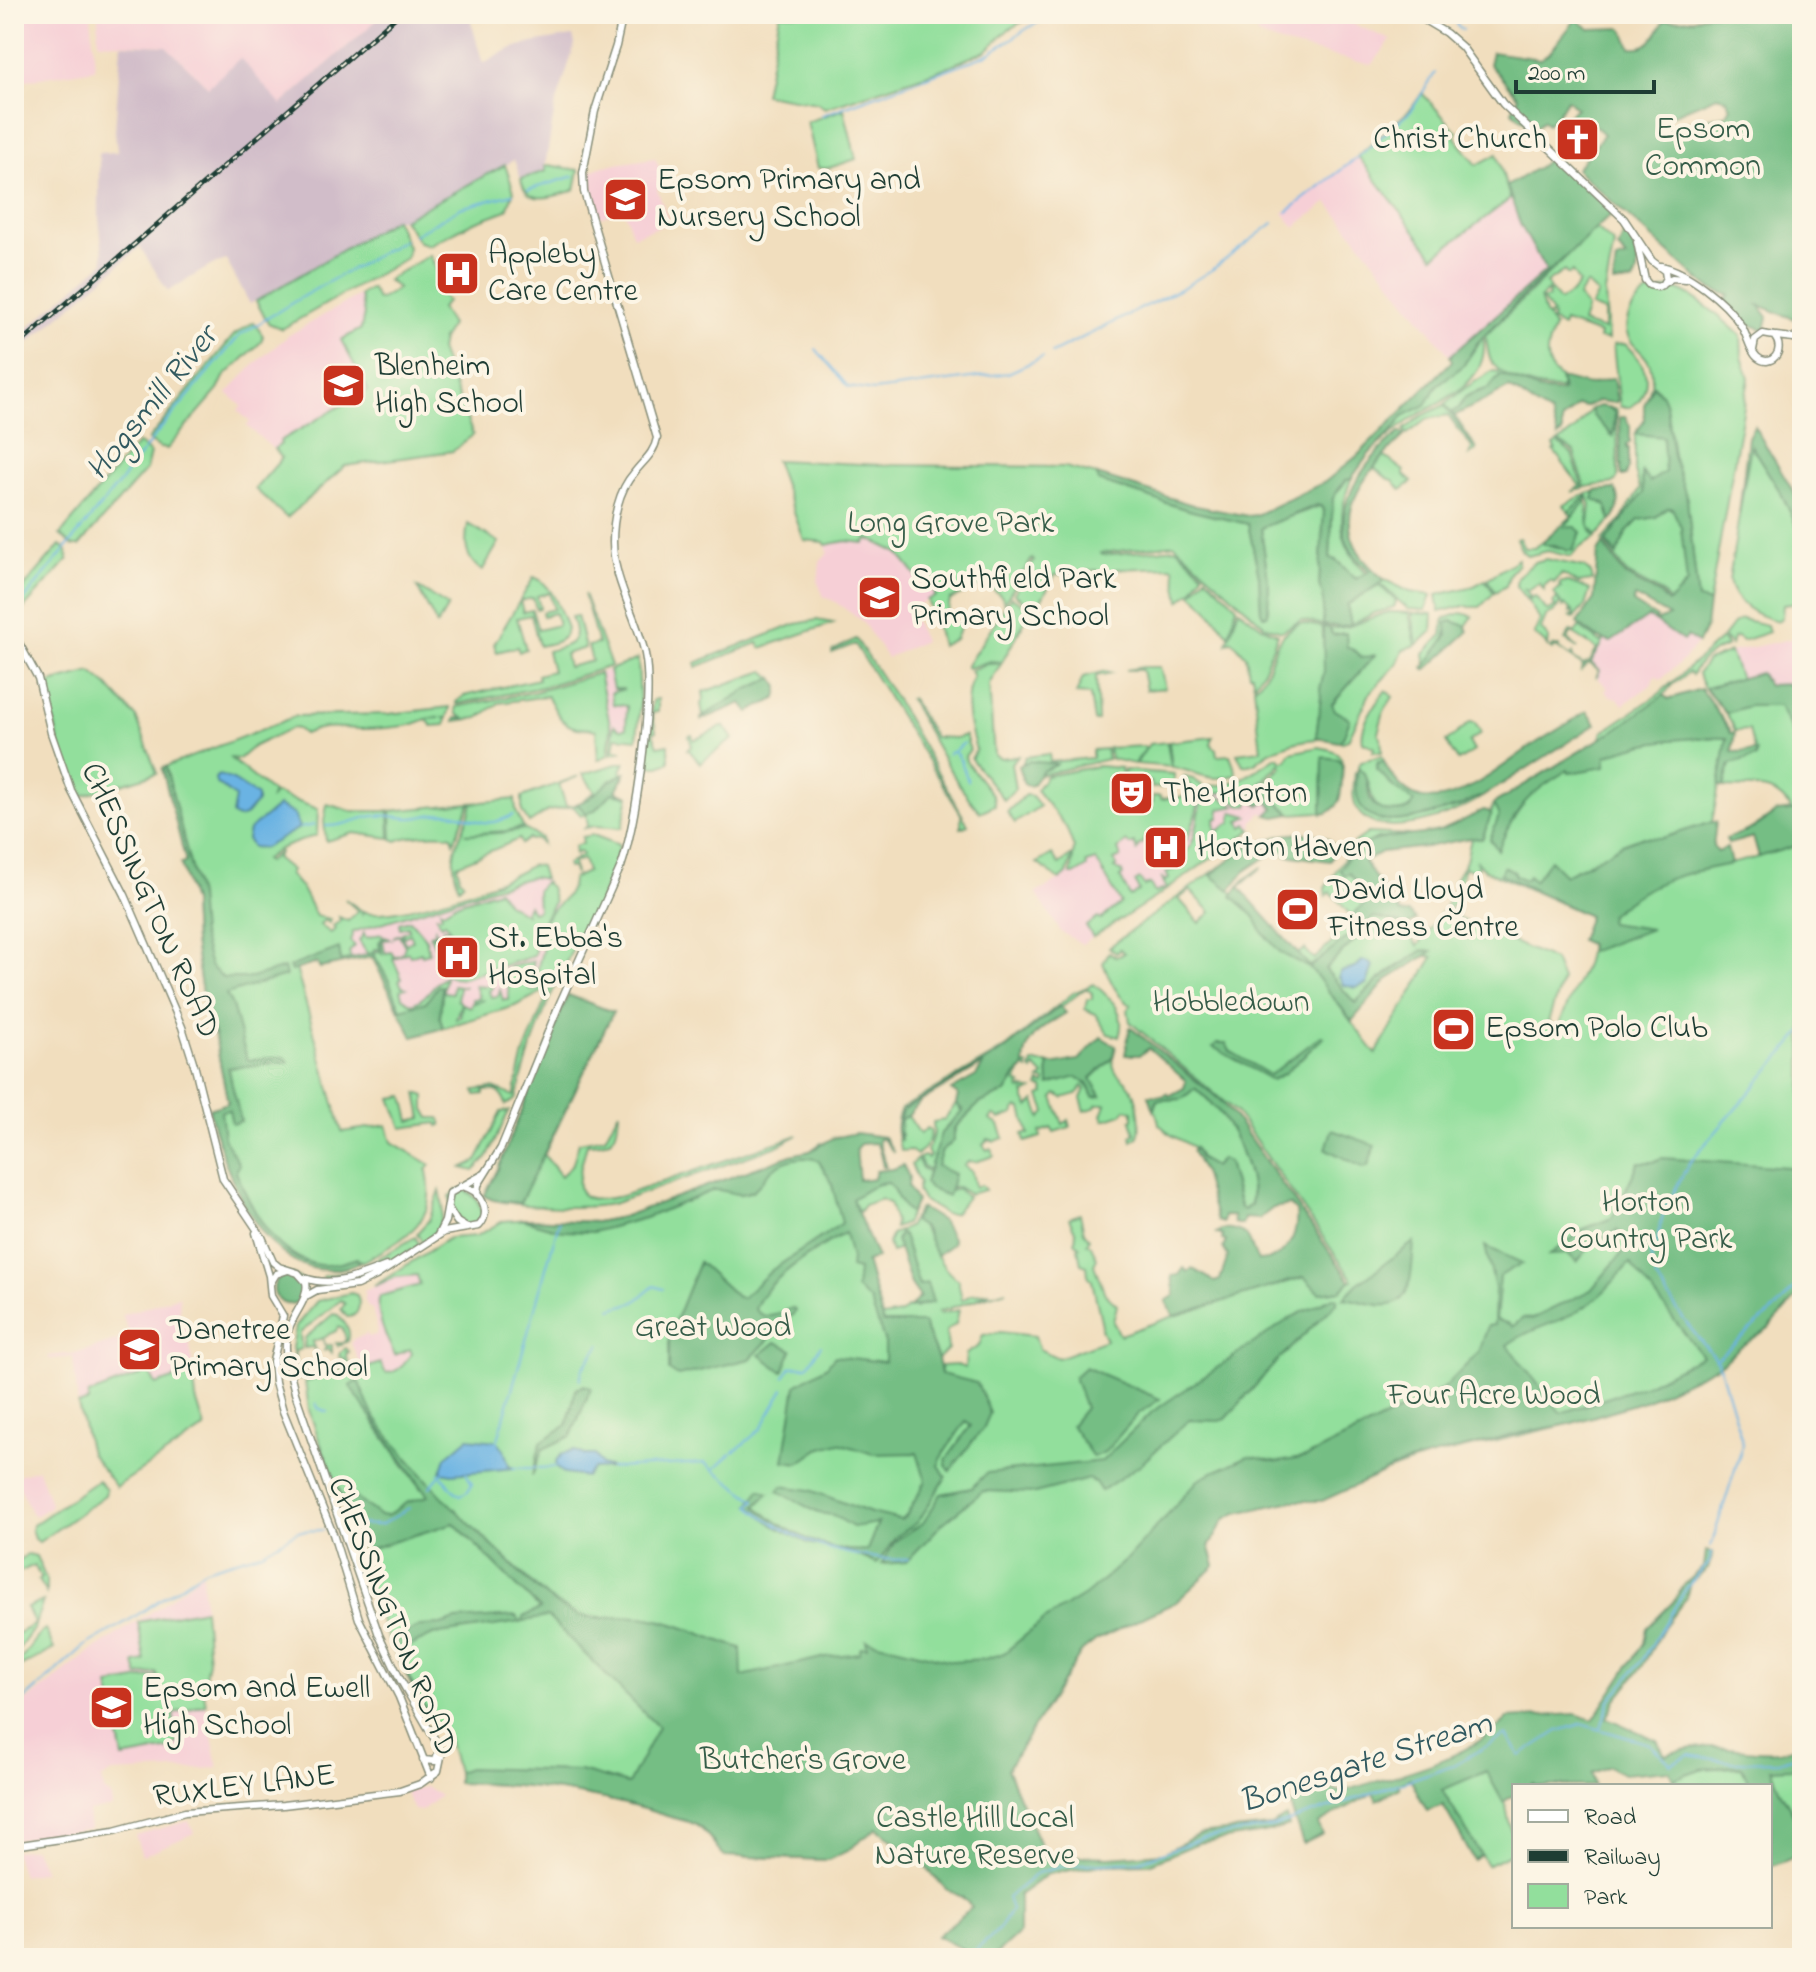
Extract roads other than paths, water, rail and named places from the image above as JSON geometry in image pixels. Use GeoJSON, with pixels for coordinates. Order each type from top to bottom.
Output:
{"type":"FeatureCollection","features":[{"type":"Feature","properties":{"kind":"main road"},"geometry":{"type":"LineString","coordinates":[[477,1195],[484,1174],[501,1148],[559,1005],[621,867],[629,838],[641,759],[648,677],[642,640],[615,561],[614,525],[623,489],[653,452],[657,438],[584,192],[583,179],[595,111],[623,14]]}},
{"type":"Feature","properties":{"kind":"main road"},"geometry":{"type":"LineString","coordinates":[[1414,14],[1446,33],[1462,47],[1520,124],[1630,228],[1658,266],[1664,269],[1667,276],[1662,285]]}},
{"type":"Feature","properties":{"kind":"main road"},"geometry":{"type":"LineString","coordinates":[[1630,228],[1650,286],[1662,285],[1676,278],[1692,281]]}},
{"type":"Feature","properties":{"kind":"main road"},"geometry":{"type":"LineString","coordinates":[[1645,276],[1648,268],[1658,266],[1675,270],[1692,281],[1723,304],[1740,324],[1757,357],[1766,361],[1774,358],[1779,349],[1802,340]]}},
{"type":"Feature","properties":{"kind":"main road"},"geometry":{"type":"LineString","coordinates":[[1740,324],[1759,336],[1802,340]]}},
{"type":"Feature","properties":{"kind":"main road"},"geometry":{"type":"LineString","coordinates":[[1772,335],[1779,349]]}},
{"type":"Feature","properties":{"kind":"main road"},"geometry":{"type":"LineString","coordinates":[[1753,350],[1754,341],[1759,336]]}},
{"type":"Feature","properties":{"kind":"main road","name":"CHESSINGTON ROAD"},"geometry":{"type":"LineString","coordinates":[[14,634],[38,676],[51,733],[71,790],[125,895],[182,1027],[222,1174],[256,1232],[271,1296],[283,1316],[273,1363],[283,1411],[333,1534],[359,1619],[399,1697],[431,1778],[442,1761],[438,1743],[400,1679],[379,1635],[346,1533],[305,1423],[286,1348],[290,1323],[303,1300]]}},
{"type":"Feature","properties":{"kind":"main road"},"geometry":{"type":"LineString","coordinates":[[437,1236],[445,1221],[449,1193],[484,1174]]}},
{"type":"Feature","properties":{"kind":"main road"},"geometry":{"type":"LineString","coordinates":[[279,1305],[290,1308],[317,1290],[357,1285],[437,1236],[479,1226],[486,1216],[485,1208],[470,1188],[461,1186]]}},
{"type":"Feature","properties":{"kind":"main road"},"geometry":{"type":"LineString","coordinates":[[448,1204],[453,1217],[467,1228]]}},
{"type":"Feature","properties":{"kind":"main road","name":"CHESSINGTON ROAD"},"geometry":{"type":"LineString","coordinates":[[256,1232],[262,1237],[273,1262],[288,1270]]}},
{"type":"Feature","properties":{"kind":"main road"},"geometry":{"type":"LineString","coordinates":[[270,1284],[276,1274],[288,1270],[316,1281],[344,1280],[396,1262]]}},
{"type":"Feature","properties":{"kind":"main road"},"geometry":{"type":"LineString","coordinates":[[298,1273],[307,1284],[303,1300]]}},
{"type":"Feature","properties":{"kind":"main road"},"geometry":{"type":"LineString","coordinates":[[423,1760],[437,1760],[438,1743]]}},
{"type":"Feature","properties":{"kind":"main road","name":"RUXLEY LANE"},"geometry":{"type":"LineString","coordinates":[[14,1846],[114,1831],[185,1812],[283,1805],[400,1791],[431,1778]]}},
{"type":"Feature","properties":{"kind":"water"},"geometry":{"type":"Polygon","coordinates":[[[219,775],[257,796],[257,802],[245,816],[238,818],[232,815],[235,797],[216,783],[215,778],[219,775]]]}},
{"type":"Feature","properties":{"kind":"water"},"geometry":{"type":"Polygon","coordinates":[[[278,806],[294,814],[299,828],[264,848],[252,847],[247,839],[249,830],[278,806]]]}},
{"type":"Feature","properties":{"kind":"water"},"geometry":{"type":"Polygon","coordinates":[[[1362,961],[1373,966],[1367,984],[1356,988],[1343,985],[1340,972],[1355,968],[1362,961]]]}},
{"type":"Feature","properties":{"kind":"water"},"geometry":{"type":"Polygon","coordinates":[[[468,1438],[497,1441],[509,1465],[514,1468],[452,1474],[441,1472],[446,1457],[468,1438]]]}},
{"type":"Feature","properties":{"kind":"water"},"geometry":{"type":"Polygon","coordinates":[[[573,1450],[584,1455],[595,1455],[601,1465],[612,1468],[593,1469],[585,1477],[565,1474],[557,1468],[556,1462],[562,1454],[573,1450]]]}},
{"type":"Feature","properties":{"kind":"waterway","name":"Hogsmill River"},"geometry":{"type":"LineString","coordinates":[[822,115],[987,55],[1031,26],[1056,14]]}},
{"type":"Feature","properties":{"kind":"waterway"},"geometry":{"type":"LineString","coordinates":[[1454,14],[1456,24],[1463,30]]}},
{"type":"Feature","properties":{"kind":"waterway"},"geometry":{"type":"LineString","coordinates":[[1287,212],[1411,111],[1435,73]]}},
{"type":"Feature","properties":{"kind":"waterway","name":"Hogsmill River"},"geometry":{"type":"LineString","coordinates":[[528,190],[574,176]]}},
{"type":"Feature","properties":{"kind":"waterway","name":"Hogsmill River"},"geometry":{"type":"LineString","coordinates":[[414,235],[460,208],[513,194]]}},
{"type":"Feature","properties":{"kind":"waterway"},"geometry":{"type":"LineString","coordinates":[[1052,353],[1184,287],[1273,223]]}},
{"type":"Feature","properties":{"kind":"waterway","name":"Hogsmill River"},"geometry":{"type":"LineString","coordinates":[[14,612],[240,335],[404,240]]}},
{"type":"Feature","properties":{"kind":"waterway"},"geometry":{"type":"LineString","coordinates":[[816,349],[848,387],[874,391],[1008,373],[1043,357]]}},
{"type":"Feature","properties":{"kind":"waterway"},"geometry":{"type":"LineString","coordinates":[[955,750],[964,743]]}},
{"type":"Feature","properties":{"kind":"waterway"},"geometry":{"type":"LineString","coordinates":[[948,754],[954,751],[968,781]]}},
{"type":"Feature","properties":{"kind":"waterway"},"geometry":{"type":"LineString","coordinates":[[326,826],[379,816],[411,818],[448,813],[493,822],[513,815]]}},
{"type":"Feature","properties":{"kind":"waterway"},"geometry":{"type":"LineString","coordinates":[[300,828],[314,825]]}},
{"type":"Feature","properties":{"kind":"waterway"},"geometry":{"type":"LineString","coordinates":[[1652,1263],[1650,1254],[1656,1245],[1664,1211],[1689,1163],[1802,1032]]}},
{"type":"Feature","properties":{"kind":"waterway"},"geometry":{"type":"LineString","coordinates":[[497,1443],[559,1222]]}},
{"type":"Feature","properties":{"kind":"waterway"},"geometry":{"type":"LineString","coordinates":[[1655,1277],[1718,1362],[1743,1444],[1711,1546]]}},
{"type":"Feature","properties":{"kind":"waterway"},"geometry":{"type":"LineString","coordinates":[[1716,1359],[1781,1304],[1802,1278]]}},
{"type":"Feature","properties":{"kind":"waterway"},"geometry":{"type":"LineString","coordinates":[[611,1309],[635,1302],[654,1286],[663,1289]]}},
{"type":"Feature","properties":{"kind":"waterway"},"geometry":{"type":"LineString","coordinates":[[580,1380],[583,1368],[600,1345]]}},
{"type":"Feature","properties":{"kind":"waterway"},"geometry":{"type":"LineString","coordinates":[[784,1377],[791,1367],[808,1366],[821,1345]]}},
{"type":"Feature","properties":{"kind":"waterway"},"geometry":{"type":"LineString","coordinates":[[734,1452],[761,1429],[784,1389]]}},
{"type":"Feature","properties":{"kind":"waterway"},"geometry":{"type":"LineString","coordinates":[[316,1403],[318,1408],[327,1412]]}},
{"type":"Feature","properties":{"kind":"waterway"},"geometry":{"type":"LineString","coordinates":[[714,1469],[731,1454]]}},
{"type":"Feature","properties":{"kind":"waterway"},"geometry":{"type":"LineString","coordinates":[[610,1468],[705,1463],[755,1500],[750,1506],[792,1534],[854,1554],[890,1560],[908,1559]]}},
{"type":"Feature","properties":{"kind":"waterway"},"geometry":{"type":"LineString","coordinates":[[539,1468],[556,1467]]}},
{"type":"Feature","properties":{"kind":"waterway"},"geometry":{"type":"LineString","coordinates":[[513,1468],[536,1468]]}},
{"type":"Feature","properties":{"kind":"waterway"},"geometry":{"type":"LineString","coordinates":[[430,1487],[443,1472]]}},
{"type":"Feature","properties":{"kind":"waterway"},"geometry":{"type":"LineString","coordinates":[[439,1474],[461,1495],[472,1484],[466,1473]]}},
{"type":"Feature","properties":{"kind":"waterway"},"geometry":{"type":"LineString","coordinates":[[350,1524],[381,1525],[409,1508]]}},
{"type":"Feature","properties":{"kind":"waterway"},"geometry":{"type":"LineString","coordinates":[[14,1703],[26,1698],[86,1645],[206,1569],[263,1552],[298,1531],[324,1530]]}},
{"type":"Feature","properties":{"kind":"waterway"},"geometry":{"type":"LineString","coordinates":[[1601,1728],[1609,1702],[1643,1659],[1687,1587],[1709,1563],[1712,1552]]}},
{"type":"Feature","properties":{"kind":"waterway","name":"Bonesgate Stream"},"geometry":{"type":"LineString","coordinates":[[966,1958],[1002,1925],[1011,1909],[1007,1898],[1037,1873],[1067,1865],[1140,1861],[1203,1838],[1273,1827],[1453,1765],[1507,1735],[1520,1756],[1558,1731],[1581,1724],[1650,1744],[1671,1764],[1689,1755],[1732,1762],[1779,1761],[1802,1753]]}},
{"type":"Feature","properties":{"kind":"railway"},"geometry":{"type":"LineString","coordinates":[[14,349],[399,14]]}},
{"type":"Feature","properties":{"kind":"place","name":"Christ Church"},"geometry":{"type":"Point","coordinates":[1578,140]}},
{"type":"Feature","properties":{"kind":"place","name":"Epsom Primary and Nursery School"},"geometry":{"type":"Point","coordinates":[626,199]}},
{"type":"Feature","properties":{"kind":"place","name":"Appleby Care Centre"},"geometry":{"type":"Point","coordinates":[457,273]}},
{"type":"Feature","properties":{"kind":"place","name":"Blenheim High School"},"geometry":{"type":"Point","coordinates":[344,385]}},
{"type":"Feature","properties":{"kind":"place","name":"Southfield Park Primary School"},"geometry":{"type":"Point","coordinates":[880,598]}},
{"type":"Feature","properties":{"kind":"place","name":"The Horton"},"geometry":{"type":"Point","coordinates":[1132,794]}},
{"type":"Feature","properties":{"kind":"place","name":"Horton Haven"},"geometry":{"type":"Point","coordinates":[1166,848]}},
{"type":"Feature","properties":{"kind":"place","name":"David Lloyd Fitness Centre"},"geometry":{"type":"Point","coordinates":[1297,909]}},
{"type":"Feature","properties":{"kind":"place","name":"St. Ebba's Hospital"},"geometry":{"type":"Point","coordinates":[457,957]}},
{"type":"Feature","properties":{"kind":"place","name":"Epsom Polo Club"},"geometry":{"type":"Point","coordinates":[1454,1029]}},
{"type":"Feature","properties":{"kind":"place","name":"Danetree Primary School"},"geometry":{"type":"Point","coordinates":[139,1349]}},
{"type":"Feature","properties":{"kind":"place","name":"Epsom and Ewell High School"},"geometry":{"type":"Point","coordinates":[112,1707]}},
{"type":"Feature","properties":{"kind":"park label","name":"Epsom Common"},"geometry":{"type":"Point","coordinates":[1703,148]}},
{"type":"Feature","properties":{"kind":"park label","name":"Long Grove Park"},"geometry":{"type":"Point","coordinates":[951,524]}},
{"type":"Feature","properties":{"kind":"park label","name":"Hobbledown"},"geometry":{"type":"Point","coordinates":[1231,1003]}},
{"type":"Feature","properties":{"kind":"park label","name":"Horton Country Park"},"geometry":{"type":"Point","coordinates":[1646,1222]}},
{"type":"Feature","properties":{"kind":"park label","name":"Great Wood"},"geometry":{"type":"Point","coordinates":[713,1328]}},
{"type":"Feature","properties":{"kind":"park label","name":"Four Acre Wood"},"geometry":{"type":"Point","coordinates":[1494,1396]}},
{"type":"Feature","properties":{"kind":"park label","name":"Butcher's Grove"},"geometry":{"type":"Point","coordinates":[803,1761]}},
{"type":"Feature","properties":{"kind":"park label","name":"Castle Hill Local Nature Reserve"},"geometry":{"type":"Point","coordinates":[975,1838]}}]}
